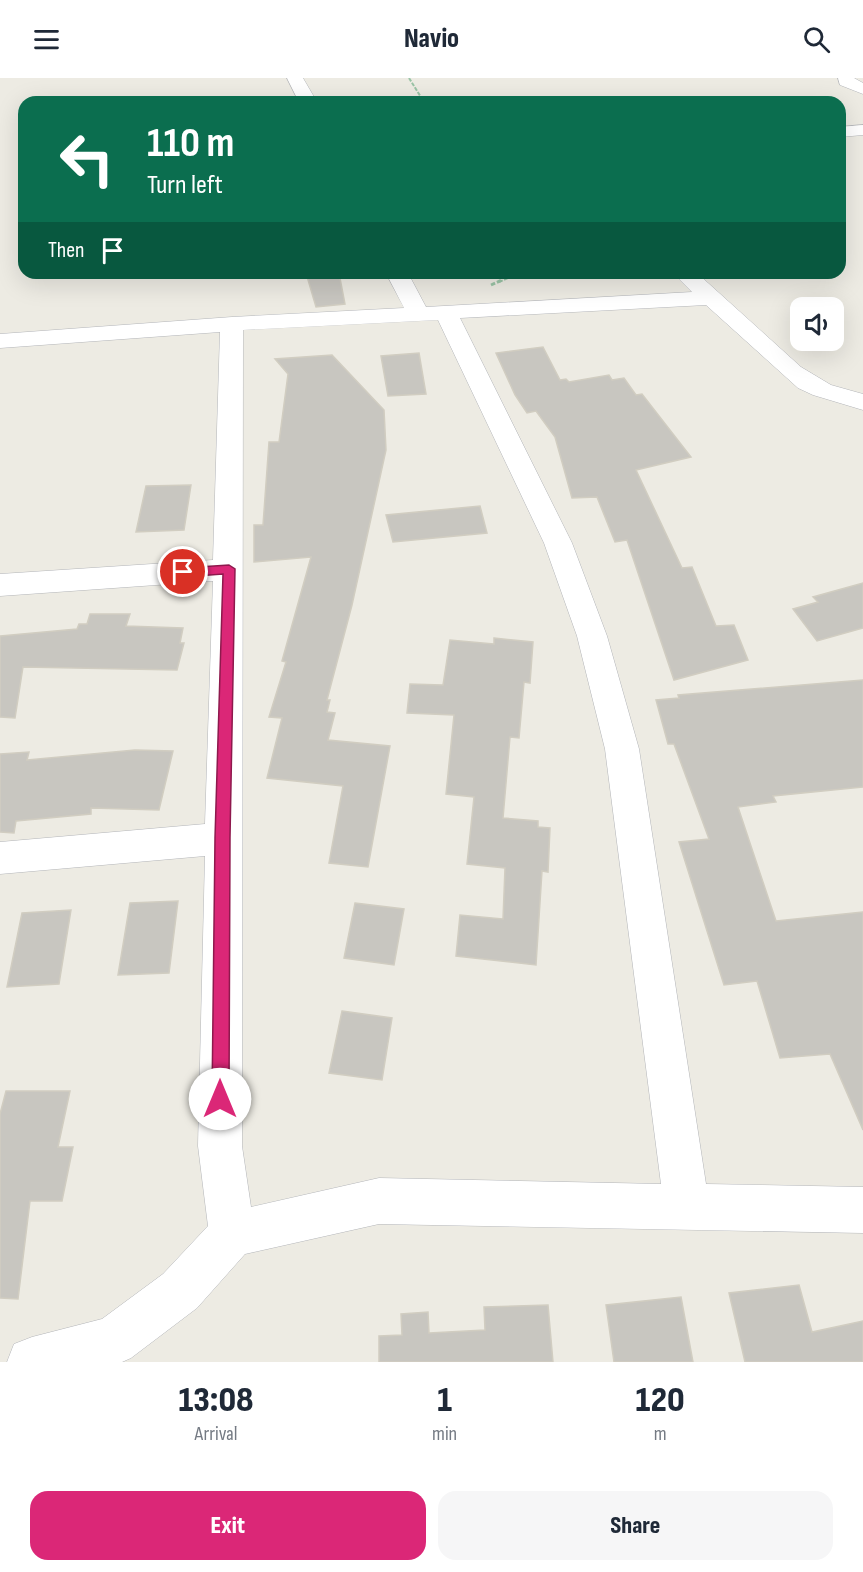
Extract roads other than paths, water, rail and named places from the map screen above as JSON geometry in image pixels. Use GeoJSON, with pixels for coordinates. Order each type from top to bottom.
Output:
{"type":"FeatureCollection","features":[{"type":"Feature","properties":{"kind":"street"},"geometry":{"type":"LineString","coordinates":[[296,78],[305,96]]}},
{"type":"Feature","properties":{"kind":"street"},"geometry":{"type":"LineString","coordinates":[[846,78],[846,81],[863,89]]}},
{"type":"Feature","properties":{"kind":"street"},"geometry":{"type":"LineString","coordinates":[[846,131],[863,130]]}},
{"type":"Feature","properties":{"kind":"street"},"geometry":{"type":"LineString","coordinates":[[403,279],[432,313],[558,543],[592,636],[622,749],[687,1206]]}},
{"type":"Feature","properties":{"kind":"street"},"geometry":{"type":"LineString","coordinates":[[690,279],[807,383],[822,390],[863,402]]}},
{"type":"Feature","properties":{"kind":"street"},"geometry":{"type":"LineString","coordinates":[[0,341],[232,324],[711,298]]}},
{"type":"Feature","properties":{"kind":"street"},"geometry":{"type":"LineString","coordinates":[[232,324],[222,838],[220,1146],[232,1234]]}},
{"type":"Feature","properties":{"kind":"street"},"geometry":{"type":"LineString","coordinates":[[0,585],[229,569]]}},
{"type":"Feature","properties":{"kind":"street"},"geometry":{"type":"LineString","coordinates":[[0,858],[222,838]]}},
{"type":"Feature","properties":{"kind":"street"},"geometry":{"type":"LineString","coordinates":[[32,1362],[114,1341],[180,1291],[232,1234],[379,1201],[863,1210]]}}]}
